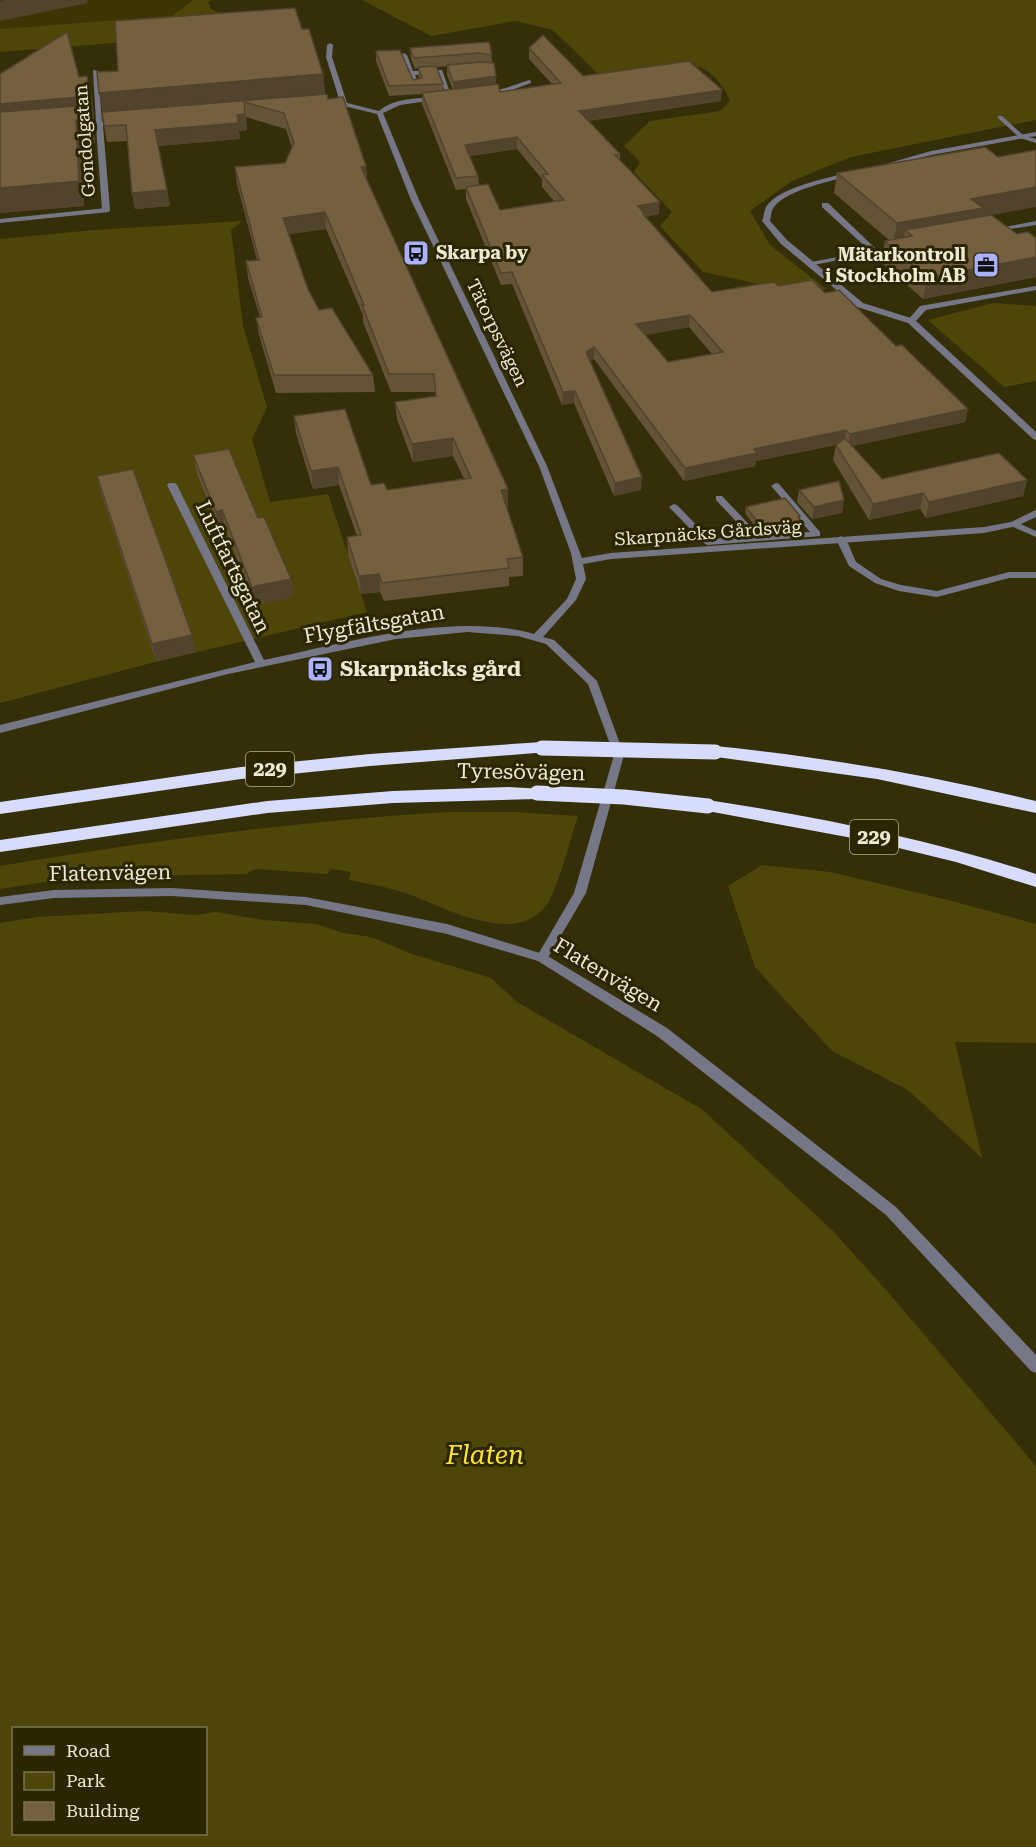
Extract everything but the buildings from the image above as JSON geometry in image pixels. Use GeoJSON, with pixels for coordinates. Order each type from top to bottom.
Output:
{"type":"FeatureCollection","features":[{"type":"Feature","properties":{"kind":"highway","name":"Tyresövägen"},"geometry":{"type":"LineString","coordinates":[[0,808],[195,778],[306,765],[426,754],[542,748],[715,752],[865,770],[960,788],[1036,807]]}},
{"type":"Feature","properties":{"kind":"highway","name":"Tyresövägen"},"geometry":{"type":"LineString","coordinates":[[0,846],[184,817],[304,803],[414,794],[537,793],[624,797],[708,806],[825,826],[921,848],[1036,881]]}},
{"type":"Feature","properties":{"kind":"street"},"geometry":{"type":"LineString","coordinates":[[330,45],[329,57],[344,104]]}},
{"type":"Feature","properties":{"kind":"street"},"geometry":{"type":"LineString","coordinates":[[404,55],[417,87]]}},
{"type":"Feature","properties":{"kind":"street"},"geometry":{"type":"LineString","coordinates":[[411,73],[450,70]]}},
{"type":"Feature","properties":{"kind":"street","name":"Gondolgatan"},"geometry":{"type":"LineString","coordinates":[[0,221],[106,210],[95,71]]}},
{"type":"Feature","properties":{"kind":"street"},"geometry":{"type":"LineString","coordinates":[[440,71],[450,97]]}},
{"type":"Feature","properties":{"kind":"street"},"geometry":{"type":"LineString","coordinates":[[480,93],[507,90],[530,82]]}},
{"type":"Feature","properties":{"kind":"street"},"geometry":{"type":"LineString","coordinates":[[321,106],[344,104],[380,113],[385,108],[398,103],[460,96]]}},
{"type":"Feature","properties":{"kind":"street","name":"Tätorpsvägen"},"geometry":{"type":"LineString","coordinates":[[380,113],[415,200],[543,466],[578,562],[581,579],[571,600],[537,637]]}},
{"type":"Feature","properties":{"kind":"street"},"geometry":{"type":"LineString","coordinates":[[1000,117],[1022,137],[1036,141]]}},
{"type":"Feature","properties":{"kind":"street"},"geometry":{"type":"LineString","coordinates":[[66,127],[131,121]]}},
{"type":"Feature","properties":{"kind":"street"},"geometry":{"type":"LineString","coordinates":[[870,170],[931,153],[1036,134]]}},
{"type":"Feature","properties":{"kind":"street"},"geometry":{"type":"LineString","coordinates":[[859,172],[816,183],[788,194],[770,207],[766,221],[784,242],[860,305],[911,321],[1036,436]]}},
{"type":"Feature","properties":{"kind":"street"},"geometry":{"type":"LineString","coordinates":[[825,205],[875,252]]}},
{"type":"Feature","properties":{"kind":"street"},"geometry":{"type":"LineString","coordinates":[[987,231],[1036,222]]}},
{"type":"Feature","properties":{"kind":"street"},"geometry":{"type":"LineString","coordinates":[[998,229],[1008,236]]}},
{"type":"Feature","properties":{"kind":"street"},"geometry":{"type":"LineString","coordinates":[[811,264],[909,246]]}},
{"type":"Feature","properties":{"kind":"street"},"geometry":{"type":"LineString","coordinates":[[911,321],[923,308],[1036,288]]}},
{"type":"Feature","properties":{"kind":"street","name":"Luftfartsgatan"},"geometry":{"type":"LineString","coordinates":[[172,485],[261,664]]}},
{"type":"Feature","properties":{"kind":"street"},"geometry":{"type":"LineString","coordinates":[[674,507],[708,542],[817,534],[776,486]]}},
{"type":"Feature","properties":{"kind":"street"},"geometry":{"type":"LineString","coordinates":[[719,498],[757,538]]}},
{"type":"Feature","properties":{"kind":"street","name":"Skarpnäcks Gårdsväg"},"geometry":{"type":"LineString","coordinates":[[578,562],[611,556],[984,530],[1014,524],[1036,513]]}},
{"type":"Feature","properties":{"kind":"street"},"geometry":{"type":"LineString","coordinates":[[1014,524],[1036,534]]}},
{"type":"Feature","properties":{"kind":"street"},"geometry":{"type":"LineString","coordinates":[[841,539],[852,564],[878,581],[899,588],[937,594],[1009,575],[1036,575]]}},
{"type":"Feature","properties":{"kind":"street","name":"Flygfältsgatan"},"geometry":{"type":"LineString","coordinates":[[0,729],[261,664],[396,636],[467,629],[519,633],[550,642],[593,683],[619,755],[580,893],[542,958]]}},
{"type":"Feature","properties":{"kind":"street","name":"Flatenvägen"},"geometry":{"type":"LineString","coordinates":[[0,901],[54,894],[172,892],[306,901],[447,929],[542,958],[662,1032],[891,1211],[1036,1366]]}},
{"type":"Feature","properties":{"kind":"shaded area"},"geometry":{"type":"Polygon","coordinates":[[[0,0],[193,0],[172,16],[0,29],[0,0]]]}},
{"type":"Feature","properties":{"kind":"green space"},"geometry":{"type":"Polygon","coordinates":[[[193,0],[212,0],[208,2],[211,9],[257,32],[0,52],[0,29],[172,16],[193,0]]]}},
{"type":"Feature","properties":{"kind":"green space"},"geometry":{"type":"Polygon","coordinates":[[[362,0],[1036,0],[1036,120],[851,157],[792,181],[750,211],[770,245],[826,289],[801,293],[703,272],[660,226],[672,212],[634,172],[640,162],[624,146],[650,121],[720,111],[730,101],[722,86],[709,72],[699,67],[678,66],[601,77],[553,30],[515,21],[431,36],[362,0]]]}},
{"type":"Feature","properties":{"kind":"green space"},"geometry":{"type":"Polygon","coordinates":[[[242,221],[231,230],[243,326],[267,407],[252,439],[270,502],[328,494],[367,612],[155,662],[0,703],[0,239],[94,230],[242,221]]]}},
{"type":"Feature","properties":{"kind":"green space"},"geometry":{"type":"Polygon","coordinates":[[[993,303],[1036,306],[1036,381],[1004,387],[928,320],[993,303]]]}},
{"type":"Feature","properties":{"kind":"green space"},"geometry":{"type":"Polygon","coordinates":[[[448,812],[513,812],[578,816],[554,890],[550,899],[537,914],[521,922],[503,924],[483,921],[401,892],[349,880],[351,872],[331,869],[327,874],[256,869],[246,874],[78,877],[0,889],[0,866],[224,833],[448,812]]]}},
{"type":"Feature","properties":{"kind":"green space"},"geometry":{"type":"Polygon","coordinates":[[[762,865],[830,872],[1036,924],[1036,1043],[955,1042],[982,1158],[908,1090],[832,1051],[755,967],[728,886],[762,865]]]}},
{"type":"Feature","properties":{"kind":"green space","name":"Flaten"},"geometry":{"type":"Polygon","coordinates":[[[145,911],[195,915],[216,912],[264,920],[316,924],[344,933],[371,937],[412,954],[491,978],[517,1002],[703,1110],[832,1230],[1036,1466],[1036,1847],[0,1847],[0,923],[37,917],[145,911]]]}},
{"type":"Feature","properties":{"kind":"place","name":"Skarpa by"},"geometry":{"type":"Point","coordinates":[416,253]}},
{"type":"Feature","properties":{"kind":"place","name":"Mätarkontroll i Stockholm AB"},"geometry":{"type":"Point","coordinates":[986,265]}},
{"type":"Feature","properties":{"kind":"place","name":"Skarpnäcks gård"},"geometry":{"type":"Point","coordinates":[320,669]}}]}
